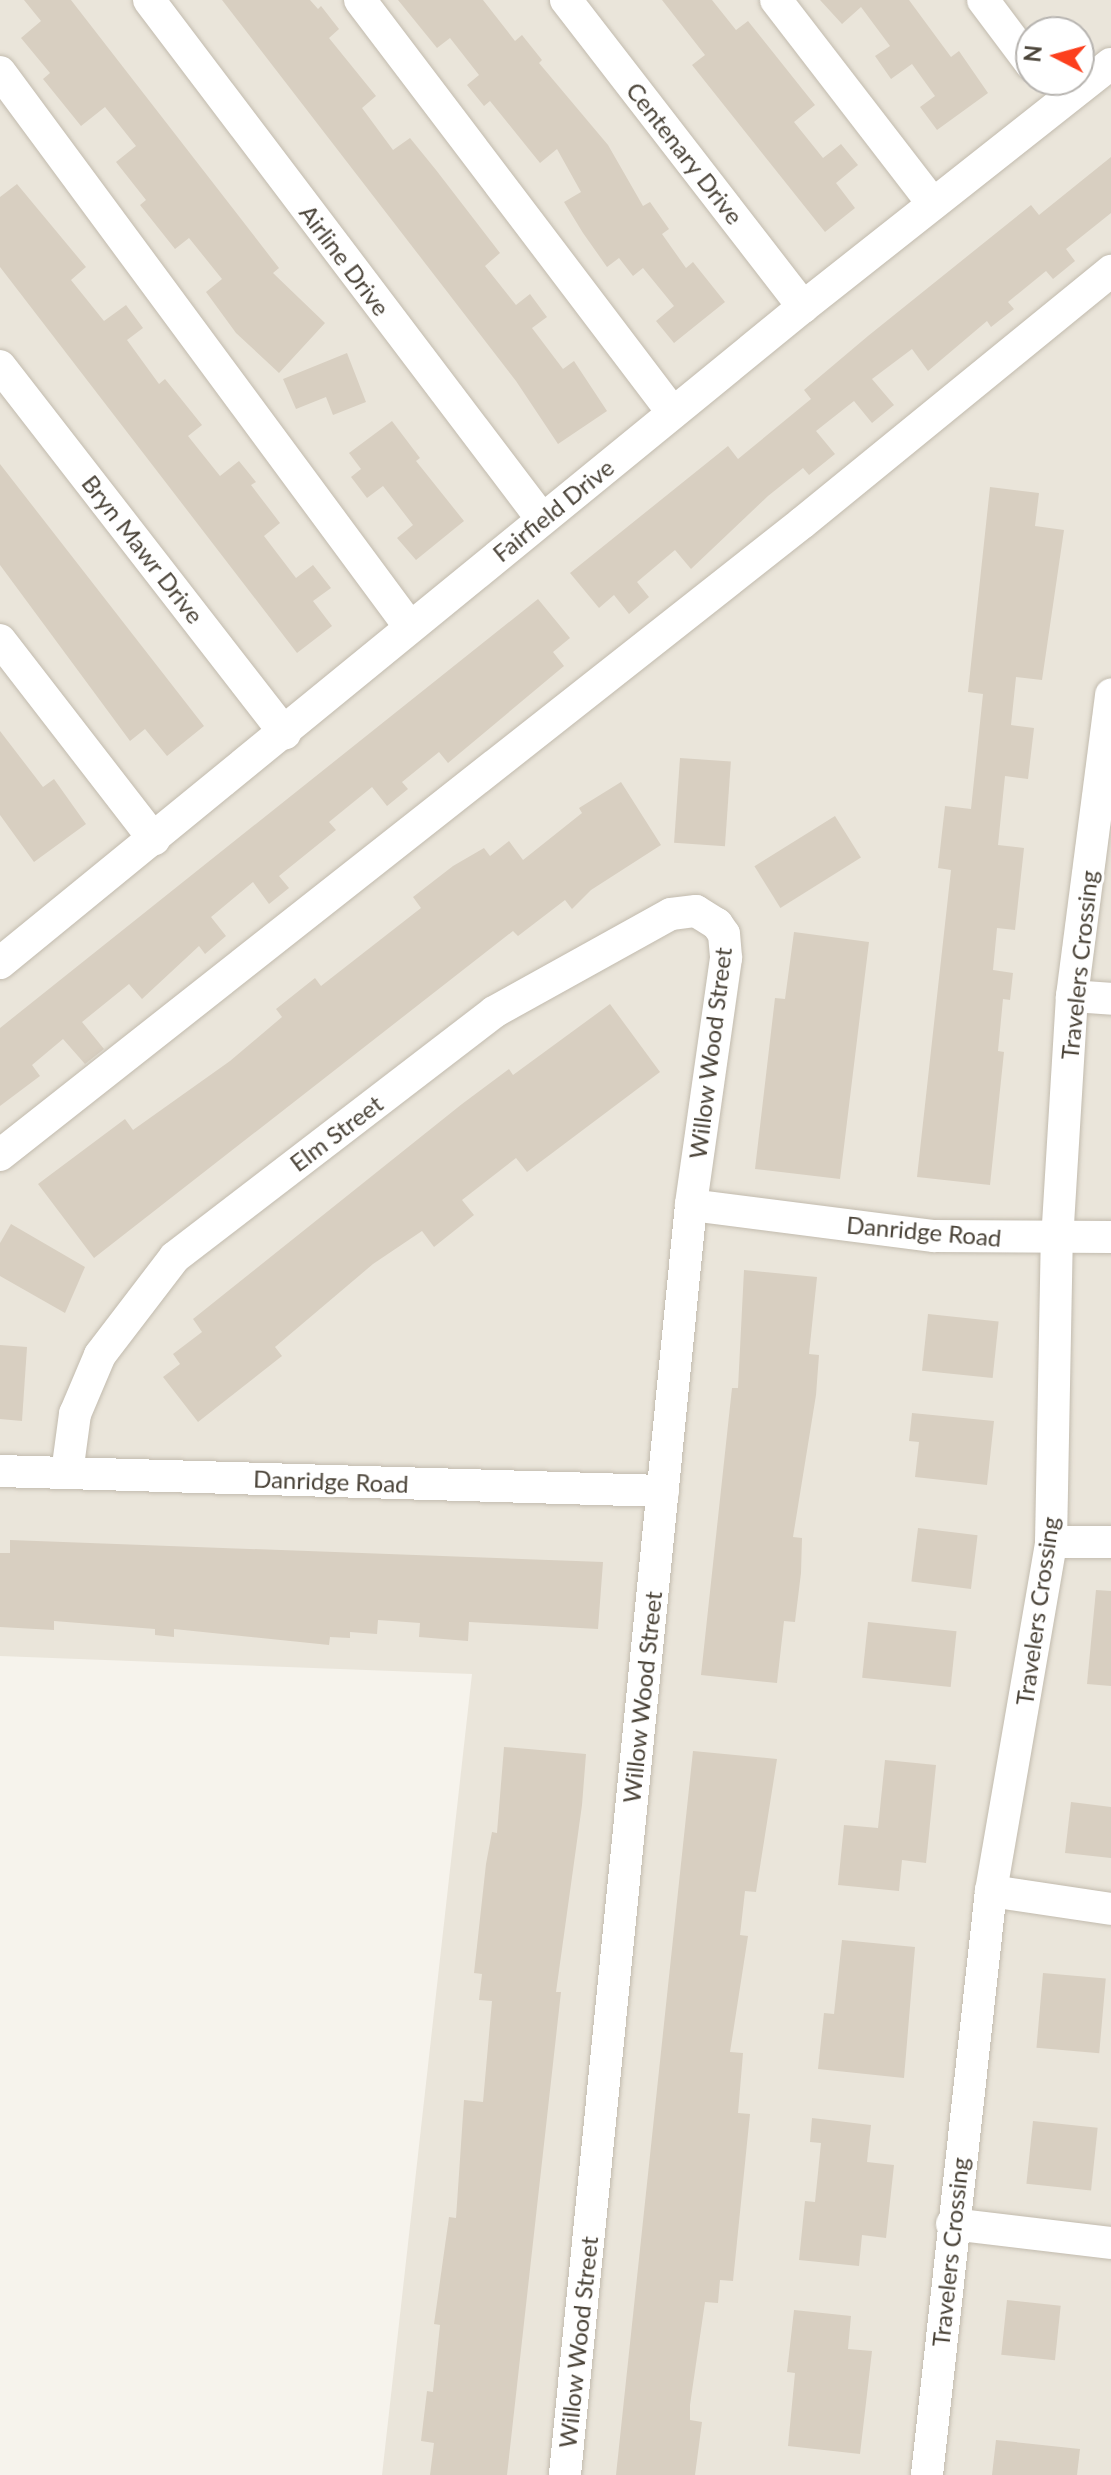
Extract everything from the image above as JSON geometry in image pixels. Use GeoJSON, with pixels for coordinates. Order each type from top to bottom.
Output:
{"type":"FeatureCollection","features":[{"type":"Feature","properties":{"kind":"street","name":"Airline Drive"},"geometry":{"type":"LineString","coordinates":[[149,0],[542,519]]}},
{"type":"Feature","properties":{"kind":"street"},"geometry":{"type":"LineString","coordinates":[[360,0],[673,413]]}},
{"type":"Feature","properties":{"kind":"street","name":"Centenary Drive"},"geometry":{"type":"LineString","coordinates":[[566,0],[803,307]]}},
{"type":"Feature","properties":{"kind":"street"},"geometry":{"type":"LineString","coordinates":[[776,0],[933,204]]}},
{"type":"Feature","properties":{"kind":"street"},"geometry":{"type":"LineString","coordinates":[[983,0],[1015,43]]}},
{"type":"Feature","properties":{"kind":"street"},"geometry":{"type":"LineString","coordinates":[[0,72],[409,626]]}},
{"type":"Feature","properties":{"kind":"street","name":"Fairfield Drive"},"geometry":{"type":"LineString","coordinates":[[6,947],[154,839],[285,733],[409,626],[933,204],[1047,96]]}},
{"type":"Feature","properties":{"kind":"street"},"geometry":{"type":"LineString","coordinates":[[0,1155],[802,523],[1111,271]]}},
{"type":"Feature","properties":{"kind":"street","name":"Bryn Mawr Drive"},"geometry":{"type":"LineString","coordinates":[[0,366],[285,733]]}},
{"type":"Feature","properties":{"kind":"street"},"geometry":{"type":"LineString","coordinates":[[0,640],[154,839]]}},
{"type":"Feature","properties":{"kind":"street","name":"Travelers Crossing"},"geometry":{"type":"LineString","coordinates":[[927,2475],[952,2224],[991,1891],[1051,1542],[1057,1241],[1072,996],[1104,813],[1111,695]]}},
{"type":"Feature","properties":{"kind":"street","name":"Elm Street"},"geometry":{"type":"LineString","coordinates":[[67,1473],[75,1414],[100,1355],[175,1257],[494,1012],[671,914],[696,911],[717,924]]}},
{"type":"Feature","properties":{"kind":"street","name":"Willow Wood Street"},"geometry":{"type":"LineString","coordinates":[[565,2475],[691,1205],[726,958],[724,934],[717,924]]}},
{"type":"Feature","properties":{"kind":"street"},"geometry":{"type":"LineString","coordinates":[[1072,996],[1111,999]]}},
{"type":"Feature","properties":{"kind":"street","name":"Danridge Road"},"geometry":{"type":"LineString","coordinates":[[691,1205],[934,1236],[1057,1241],[1111,1237]]}},
{"type":"Feature","properties":{"kind":"street","name":"Danridge Road"},"geometry":{"type":"LineString","coordinates":[[0,1471],[663,1491]]}},
{"type":"Feature","properties":{"kind":"street"},"geometry":{"type":"LineString","coordinates":[[1051,1542],[1111,1542]]}},
{"type":"Feature","properties":{"kind":"street"},"geometry":{"type":"LineString","coordinates":[[991,1891],[1111,1909]]}},
{"type":"Feature","properties":{"kind":"street"},"geometry":{"type":"LineString","coordinates":[[952,2224],[1111,2243]]}},
{"type":"Feature","properties":{"kind":"shaded area"},"geometry":{"type":"Polygon","coordinates":[[[0,0],[1111,0],[1111,2475],[382,2475],[472,1674],[0,1656],[0,0]]]}},
{"type":"Feature","properties":{"kind":"building"},"geometry":{"type":"Polygon","coordinates":[[[24,0],[71,0],[279,268],[273,273],[325,323],[279,373],[236,333],[206,292],[222,279],[189,238],[175,249],[140,205],[146,200],[116,162],[136,146],[105,107],[81,126],[43,79],[50,73],[21,38],[41,21],[24,0]]]}},
{"type":"Feature","properties":{"kind":"building"},"geometry":{"type":"Polygon","coordinates":[[[222,0],[310,0],[318,9],[321,6],[339,29],[329,38],[376,96],[362,108],[393,150],[410,138],[436,170],[500,253],[485,266],[516,305],[530,294],[547,317],[532,328],[563,369],[574,361],[607,411],[558,444],[516,381],[222,0]]]}},
{"type":"Feature","properties":{"kind":"building"},"geometry":{"type":"Polygon","coordinates":[[[398,0],[483,0],[515,41],[522,35],[542,60],[539,63],[608,145],[643,206],[650,202],[669,229],[662,234],[686,268],[693,262],[725,302],[674,343],[656,321],[674,306],[643,268],[633,276],[619,258],[607,267],[564,202],[581,192],[557,149],[540,163],[490,101],[484,106],[467,85],[479,75],[450,38],[437,48],[398,0]]]}},
{"type":"Feature","properties":{"kind":"building"},"geometry":{"type":"Polygon","coordinates":[[[662,0],[712,0],[736,30],[748,21],[815,105],[794,122],[823,158],[841,144],[858,165],[836,183],[855,208],[825,232],[692,65],[705,55],[662,0]]]}},
{"type":"Feature","properties":{"kind":"building"},"geometry":{"type":"Polygon","coordinates":[[[820,0],[909,0],[951,57],[959,51],[988,93],[937,130],[920,107],[935,96],[912,64],[891,79],[875,56],[890,46],[861,7],[842,24],[820,0]]]}},
{"type":"Feature","properties":{"kind":"building"},"geometry":{"type":"Polygon","coordinates":[[[1111,157],[1111,213],[1066,249],[1075,261],[1053,279],[1046,271],[1008,302],[1014,309],[991,327],[987,321],[928,371],[912,349],[872,379],[894,405],[872,423],[854,401],[816,431],[835,454],[809,475],[803,468],[768,496],[691,569],[675,550],[637,582],[649,597],[629,614],[614,595],[599,608],[570,573],[728,446],[738,459],[811,399],[804,390],[868,336],[1031,205],[1039,215],[1111,157]]]}},
{"type":"Feature","properties":{"kind":"building"},"geometry":{"type":"Polygon","coordinates":[[[17,184],[86,267],[71,280],[104,321],[126,305],[143,328],[127,340],[159,384],[165,379],[202,425],[188,436],[220,476],[239,461],[256,482],[251,485],[280,523],[264,536],[296,578],[313,565],[331,588],[313,601],[332,626],[297,653],[0,267],[0,197],[17,184]]]}},
{"type":"Feature","properties":{"kind":"building"},"geometry":{"type":"Polygon","coordinates":[[[347,353],[366,402],[333,415],[326,397],[296,409],[283,379],[347,353]]]}},
{"type":"Feature","properties":{"kind":"building"},"geometry":{"type":"Polygon","coordinates":[[[392,421],[420,458],[416,461],[464,521],[416,560],[397,538],[413,525],[383,486],[367,498],[351,477],[361,469],[349,453],[392,421]]]}},
{"type":"Feature","properties":{"kind":"building"},"geometry":{"type":"Polygon","coordinates":[[[0,464],[204,726],[167,756],[145,729],[130,741],[0,565],[0,464]]]}},
{"type":"Feature","properties":{"kind":"building"},"geometry":{"type":"Polygon","coordinates":[[[990,487],[1039,493],[1035,526],[1064,530],[1042,680],[1016,677],[1011,725],[1034,728],[1028,779],[1005,776],[998,845],[1024,848],[1015,930],[997,928],[993,970],[1013,973],[1010,1000],[1003,999],[998,1051],[1004,1052],[990,1185],[917,1177],[951,870],[938,868],[945,806],[971,809],[983,694],[968,692],[990,487]]]}},
{"type":"Feature","properties":{"kind":"building"},"geometry":{"type":"Polygon","coordinates":[[[538,599],[570,638],[553,652],[564,666],[448,763],[439,752],[402,782],[408,789],[387,806],[372,787],[329,822],[336,830],[279,876],[289,888],[269,904],[253,882],[211,917],[226,936],[205,954],[199,946],[142,999],[129,984],[82,1022],[104,1049],[85,1064],[63,1039],[32,1065],[40,1076],[0,1106],[0,1028],[538,599]]]}},
{"type":"Feature","properties":{"kind":"building"},"geometry":{"type":"Polygon","coordinates":[[[0,731],[43,787],[54,779],[86,824],[34,862],[0,815],[0,731]]]}},
{"type":"Feature","properties":{"kind":"building"},"geometry":{"type":"Polygon","coordinates":[[[680,758],[731,762],[725,846],[674,843],[680,758]]]}},
{"type":"Feature","properties":{"kind":"building"},"geometry":{"type":"Polygon","coordinates":[[[621,782],[661,845],[591,890],[572,909],[565,900],[518,936],[513,931],[94,1258],[38,1184],[125,1119],[133,1130],[230,1061],[282,1017],[276,1009],[315,978],[321,986],[421,908],[413,897],[453,866],[484,848],[490,856],[509,841],[523,860],[582,813],[579,808],[621,782]]]}},
{"type":"Feature","properties":{"kind":"building"},"geometry":{"type":"Polygon","coordinates":[[[835,816],[861,858],[780,908],[754,866],[835,816]]]}},
{"type":"Feature","properties":{"kind":"building"},"geometry":{"type":"Polygon","coordinates":[[[794,932],[869,942],[840,1179],[755,1169],[775,998],[785,999],[794,932]]]}},
{"type":"Feature","properties":{"kind":"building"},"geometry":{"type":"Polygon","coordinates":[[[610,1004],[660,1072],[527,1172],[516,1158],[462,1200],[474,1215],[434,1247],[422,1231],[373,1264],[275,1347],[282,1356],[198,1422],[163,1377],[180,1364],[173,1354],[202,1332],[193,1319],[462,1104],[509,1069],[513,1075],[610,1004]]]}},
{"type":"Feature","properties":{"kind":"building"},"geometry":{"type":"Polygon","coordinates":[[[11,1224],[85,1267],[65,1313],[0,1276],[0,1243],[11,1224]]]}},
{"type":"Feature","properties":{"kind":"building"},"geometry":{"type":"Polygon","coordinates":[[[744,1270],[817,1277],[809,1354],[819,1355],[816,1395],[793,1537],[802,1538],[801,1573],[795,1622],[784,1621],[777,1683],[701,1675],[732,1388],[738,1388],[744,1270]]]}},
{"type":"Feature","properties":{"kind":"building"},"geometry":{"type":"Polygon","coordinates":[[[928,1314],[999,1321],[993,1378],[922,1371],[928,1314]]]}},
{"type":"Feature","properties":{"kind":"building"},"geometry":{"type":"Polygon","coordinates":[[[0,1345],[27,1347],[22,1421],[0,1419],[0,1345]]]}},
{"type":"Feature","properties":{"kind":"building"},"geometry":{"type":"Polygon","coordinates":[[[912,1413],[994,1421],[987,1485],[915,1477],[919,1442],[909,1441],[912,1413]]]}},
{"type":"Feature","properties":{"kind":"building"},"geometry":{"type":"Polygon","coordinates":[[[918,1528],[978,1535],[971,1589],[911,1582],[918,1528]]]}},
{"type":"Feature","properties":{"kind":"building"},"geometry":{"type":"Polygon","coordinates":[[[10,1540],[603,1562],[598,1629],[469,1622],[468,1641],[419,1637],[420,1623],[378,1620],[377,1634],[350,1632],[350,1638],[330,1637],[329,1645],[174,1629],[174,1637],[155,1635],[155,1629],[54,1621],[54,1630],[0,1627],[0,1553],[10,1553],[10,1540]]]}},
{"type":"Feature","properties":{"kind":"building"},"geometry":{"type":"Polygon","coordinates":[[[1096,1590],[1111,1591],[1111,1686],[1087,1684],[1096,1590]]]}},
{"type":"Feature","properties":{"kind":"building"},"geometry":{"type":"Polygon","coordinates":[[[868,1622],[957,1631],[951,1687],[862,1678],[868,1622]]]}},
{"type":"Feature","properties":{"kind":"building"},"geometry":{"type":"Polygon","coordinates":[[[504,1747],[586,1754],[582,1805],[556,1992],[561,1992],[507,2475],[430,2475],[434,2443],[421,2441],[427,2391],[433,2392],[440,2325],[434,2324],[449,2217],[456,2218],[464,2100],[483,2102],[492,2001],[479,2000],[482,1974],[474,1973],[486,1864],[492,1832],[497,1833],[504,1747]]]}},
{"type":"Feature","properties":{"kind":"building"},"geometry":{"type":"Polygon","coordinates":[[[693,1751],[777,1759],[756,1892],[745,1891],[740,1935],[748,1936],[730,2052],[743,2053],[738,2113],[750,2114],[733,2281],[720,2280],[718,2303],[705,2302],[690,2405],[690,2420],[702,2422],[695,2475],[616,2475],[693,1751]]]}},
{"type":"Feature","properties":{"kind":"building"},"geometry":{"type":"Polygon","coordinates":[[[885,1760],[936,1765],[926,1863],[902,1860],[899,1891],[838,1885],[844,1825],[878,1828],[885,1760]]]}},
{"type":"Feature","properties":{"kind":"building"},"geometry":{"type":"Polygon","coordinates":[[[1071,1802],[1111,1807],[1111,1858],[1065,1853],[1071,1802]]]}},
{"type":"Feature","properties":{"kind":"building"},"geometry":{"type":"Polygon","coordinates":[[[842,1940],[915,1947],[904,2078],[818,2069],[824,2013],[834,2014],[842,1940]]]}},
{"type":"Feature","properties":{"kind":"building"},"geometry":{"type":"Polygon","coordinates":[[[1043,1973],[1106,1978],[1099,2053],[1036,2048],[1043,1973]]]}},
{"type":"Feature","properties":{"kind":"building"},"geometry":{"type":"Polygon","coordinates":[[[812,2118],[871,2125],[867,2162],[894,2165],[886,2238],[862,2235],[859,2266],[799,2260],[805,2201],[815,2202],[821,2143],[810,2142],[812,2118]]]}},
{"type":"Feature","properties":{"kind":"building"},"geometry":{"type":"Polygon","coordinates":[[[1033,2121],[1098,2128],[1091,2190],[1026,2184],[1033,2121]]]}},
{"type":"Feature","properties":{"kind":"building"},"geometry":{"type":"Polygon","coordinates":[[[1007,2300],[1061,2306],[1055,2360],[1001,2355],[1007,2300]]]}},
{"type":"Feature","properties":{"kind":"building"},"geometry":{"type":"Polygon","coordinates":[[[794,2310],[851,2316],[848,2349],[872,2351],[860,2454],[788,2446],[795,2373],[787,2372],[794,2310]]]}},
{"type":"Feature","properties":{"kind":"building"},"geometry":{"type":"Polygon","coordinates":[[[996,2440],[1080,2449],[1077,2475],[992,2475],[996,2440]]]}}]}
